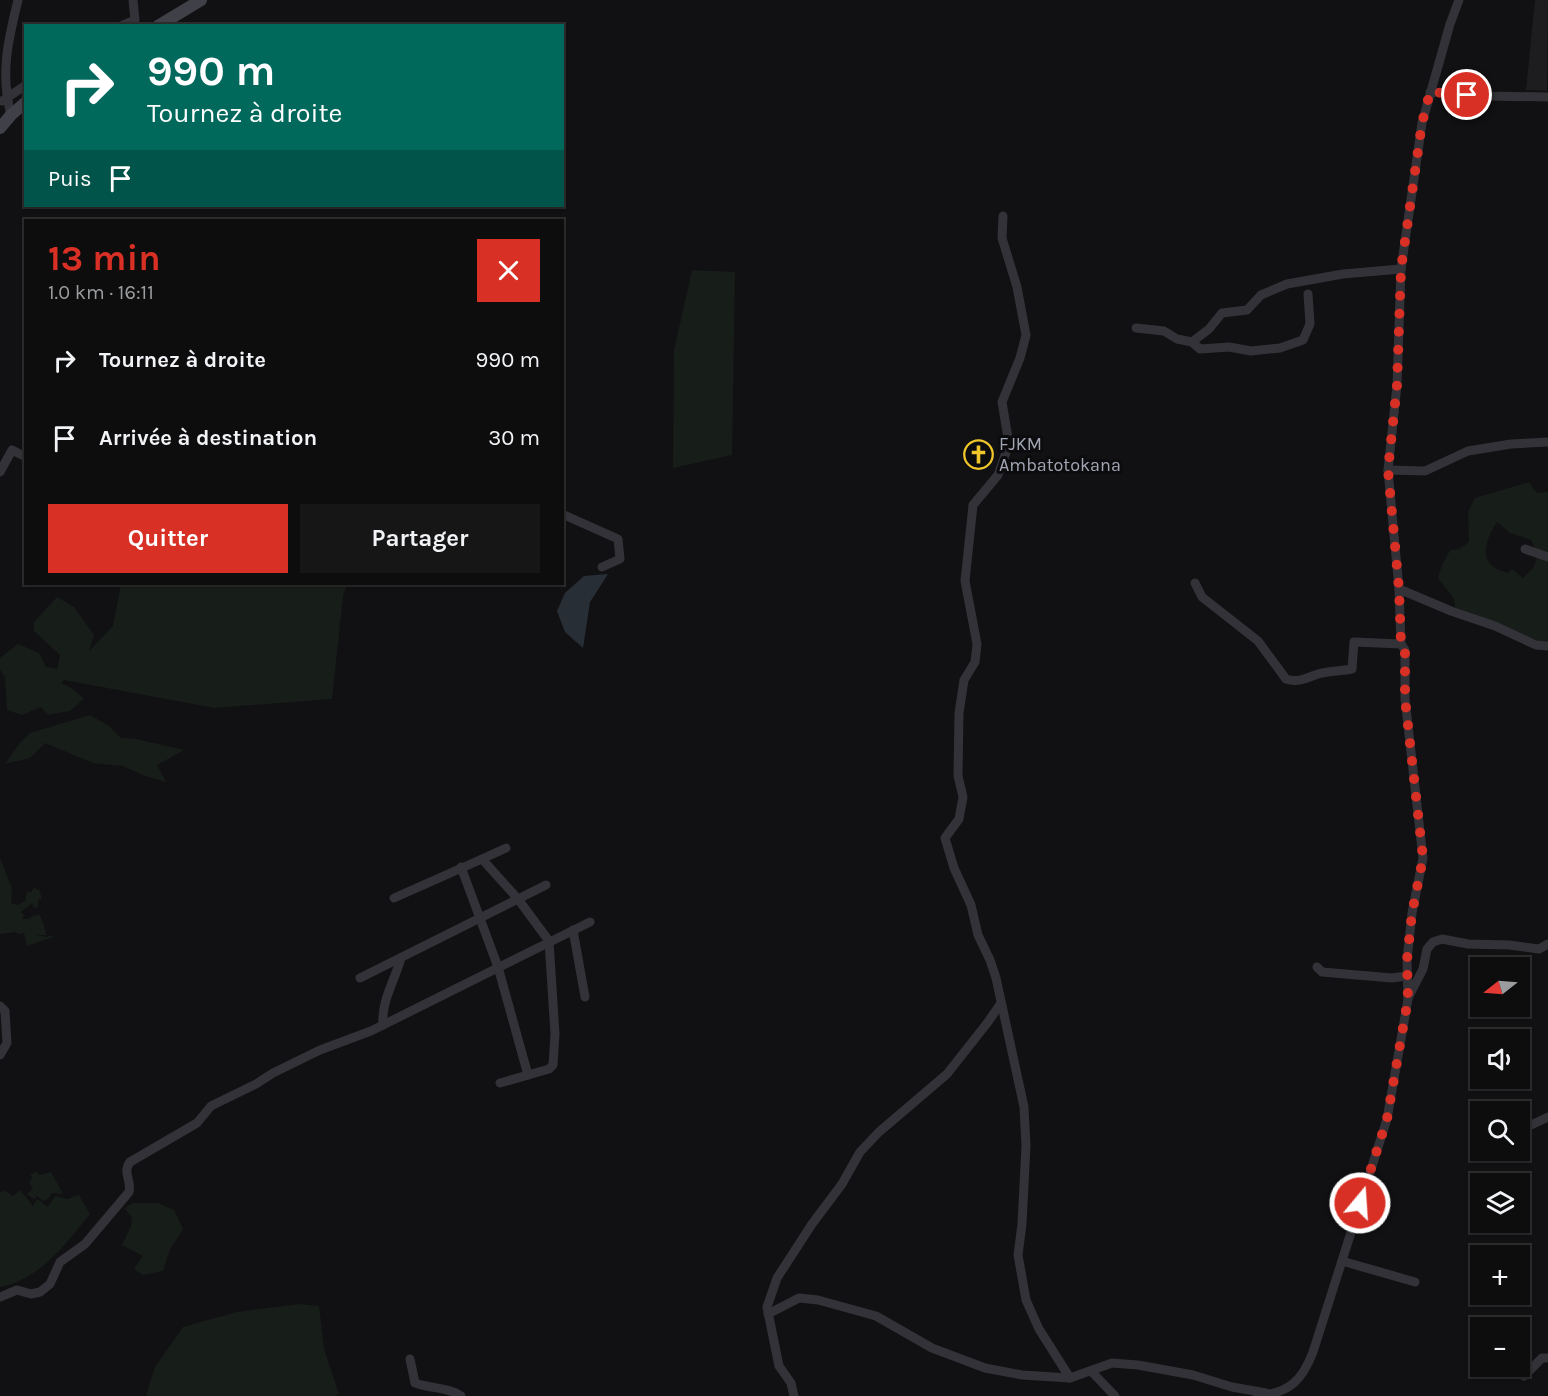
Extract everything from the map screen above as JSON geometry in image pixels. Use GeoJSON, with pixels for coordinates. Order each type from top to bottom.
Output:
{"type":"FeatureCollection","features":[{"type":"Feature","properties":{"kind":"street"},"geometry":{"type":"LineString","coordinates":[[11,115],[3,100],[3,61],[18,0]]}},
{"type":"Feature","properties":{"kind":"street"},"geometry":{"type":"LineString","coordinates":[[126,24],[135,20],[133,0]]}},
{"type":"Feature","properties":{"kind":"street"},"geometry":{"type":"LineString","coordinates":[[161,24],[201,0]]}},
{"type":"Feature","properties":{"kind":"street"},"geometry":{"type":"LineString","coordinates":[[1257,1396],[1274,1394],[1291,1386],[1305,1372],[1387,1119],[1408,999],[1407,976],[1412,913],[1423,858],[1405,699],[1405,650],[1401,644],[1399,589],[1388,470],[1397,385],[1401,269],[1422,123],[1459,0]]}},
{"type":"Feature","properties":{"kind":"street"},"geometry":{"type":"LineString","coordinates":[[3,100],[24,86]]}},
{"type":"Feature","properties":{"kind":"street"},"geometry":{"type":"LineString","coordinates":[[1430,92],[1548,97]]}},
{"type":"Feature","properties":{"kind":"street"},"geometry":{"type":"LineString","coordinates":[[0,128],[24,104]]}},
{"type":"Feature","properties":{"kind":"street"},"geometry":{"type":"LineString","coordinates":[[1003,216],[1002,238],[1017,287],[1026,335],[1020,358],[1002,402],[1009,444],[998,475],[973,505],[965,581],[977,644],[975,662],[964,680],[959,712],[958,776],[963,797],[959,819],[945,838],[954,868],[971,905],[978,935],[990,960],[1010,1038],[1024,1107],[1026,1146],[1018,1255],[1026,1300],[1039,1329],[1070,1378]]}},
{"type":"Feature","properties":{"kind":"street"},"geometry":{"type":"LineString","coordinates":[[1192,342],[1209,329],[1222,314],[1247,310],[1261,295],[1287,284],[1343,274],[1401,269]]}},
{"type":"Feature","properties":{"kind":"street"},"geometry":{"type":"LineString","coordinates":[[1136,328],[1164,331],[1177,339],[1192,342],[1200,349],[1229,347],[1251,351],[1280,348],[1303,340],[1310,324],[1308,294]]}},
{"type":"Feature","properties":{"kind":"street"},"geometry":{"type":"LineString","coordinates":[[1388,470],[1425,471],[1468,451],[1548,442]]}},
{"type":"Feature","properties":{"kind":"street"},"geometry":{"type":"LineString","coordinates":[[0,472],[12,450],[24,456]]}},
{"type":"Feature","properties":{"kind":"street"},"geometry":{"type":"LineString","coordinates":[[564,515],[618,539],[620,559],[602,567]]}},
{"type":"Feature","properties":{"kind":"street"},"geometry":{"type":"LineString","coordinates":[[1525,549],[1548,557]]}},
{"type":"Feature","properties":{"kind":"street"},"geometry":{"type":"LineString","coordinates":[[1195,583],[1202,597],[1258,641],[1286,679],[1302,681],[1319,674],[1352,669],[1354,642],[1401,644]]}},
{"type":"Feature","properties":{"kind":"street"},"geometry":{"type":"LineString","coordinates":[[1399,589],[1451,612],[1495,626],[1536,645],[1548,646]]}},
{"type":"Feature","properties":{"kind":"street"},"geometry":{"type":"LineString","coordinates":[[394,898],[506,848]]}},
{"type":"Feature","properties":{"kind":"street"},"geometry":{"type":"LineString","coordinates":[[482,859],[518,898],[549,941],[555,1034],[553,1065],[549,1069],[500,1083]]}},
{"type":"Feature","properties":{"kind":"street"},"geometry":{"type":"LineString","coordinates":[[461,867],[498,967],[528,1075]]}},
{"type":"Feature","properties":{"kind":"street"},"geometry":{"type":"LineString","coordinates":[[360,978],[546,885]]}},
{"type":"Feature","properties":{"kind":"street"},"geometry":{"type":"LineString","coordinates":[[0,1297],[17,1290],[31,1294],[40,1292],[50,1284],[60,1262],[85,1244],[129,1192],[130,1185],[126,1168],[130,1162],[196,1123],[211,1106],[320,1050],[371,1031],[590,922]]}},
{"type":"Feature","properties":{"kind":"street"},"geometry":{"type":"LineString","coordinates":[[573,930],[585,997]]}},
{"type":"Feature","properties":{"kind":"street"},"geometry":{"type":"LineString","coordinates":[[1408,999],[1423,969],[1427,949],[1433,942],[1442,939],[1468,944],[1509,945],[1539,949],[1548,944]]}},
{"type":"Feature","properties":{"kind":"street"},"geometry":{"type":"LineString","coordinates":[[383,1025],[382,1015],[401,958]]}},
{"type":"Feature","properties":{"kind":"street"},"geometry":{"type":"LineString","coordinates":[[1317,967],[1322,972],[1392,978],[1407,976]]}},
{"type":"Feature","properties":{"kind":"street"},"geometry":{"type":"LineString","coordinates":[[794,1396],[791,1383],[779,1366],[768,1314],[767,1306],[777,1278],[812,1224],[842,1184],[860,1152],[879,1132],[947,1074],[1001,1003]]}},
{"type":"Feature","properties":{"kind":"street"},"geometry":{"type":"LineString","coordinates":[[0,1006],[5,1011],[7,1043],[0,1055]]}},
{"type":"Feature","properties":{"kind":"street"},"geometry":{"type":"LineString","coordinates":[[1531,1125],[1548,1117]]}},
{"type":"Feature","properties":{"kind":"street"},"geometry":{"type":"LineString","coordinates":[[1342,1261],[1414,1282]]}},
{"type":"Feature","properties":{"kind":"street"},"geometry":{"type":"LineString","coordinates":[[768,1314],[799,1298],[818,1300],[876,1316],[932,1348],[985,1368],[1022,1375],[1070,1378],[1112,1363],[1138,1365],[1193,1375],[1232,1387],[1274,1394]]}},
{"type":"Feature","properties":{"kind":"street"},"geometry":{"type":"LineString","coordinates":[[1530,1370],[1542,1359],[1548,1358]]}},
{"type":"Feature","properties":{"kind":"street"},"geometry":{"type":"LineString","coordinates":[[410,1359],[415,1383],[430,1388],[452,1389],[461,1396]]}},
{"type":"Feature","properties":{"kind":"street"},"geometry":{"type":"LineString","coordinates":[[1091,1371],[1115,1396]]}},
{"type":"Feature","properties":{"kind":"shaded area"},"geometry":{"type":"Polygon","coordinates":[[[1535,0],[1548,0],[1547,91],[1526,90],[1535,0]]]}},
{"type":"Feature","properties":{"kind":"shaded area"},"geometry":{"type":"Polygon","coordinates":[[[692,270],[735,272],[732,455],[673,468],[674,350],[692,270]]]}},
{"type":"Feature","properties":{"kind":"shaded area"},"geometry":{"type":"Polygon","coordinates":[[[1529,482],[1537,493],[1548,492],[1548,641],[1539,641],[1455,607],[1454,599],[1438,578],[1450,550],[1459,549],[1469,542],[1468,512],[1475,498],[1529,482]],[[1497,522],[1486,545],[1487,557],[1497,569],[1508,573],[1512,569],[1523,578],[1534,567],[1538,554],[1531,540],[1510,533],[1497,522]]]}},
{"type":"Feature","properties":{"kind":"shaded area"},"geometry":{"type":"Polygon","coordinates":[[[608,574],[590,602],[583,648],[565,632],[557,611],[565,593],[584,576],[608,574]]]}},
{"type":"Feature","properties":{"kind":"shaded area"},"geometry":{"type":"Polygon","coordinates":[[[121,585],[347,585],[343,596],[332,699],[215,708],[64,680],[61,683],[73,689],[84,699],[70,711],[48,715],[41,707],[22,715],[7,710],[5,677],[0,670],[0,658],[18,644],[39,653],[46,667],[57,669],[60,655],[34,631],[34,622],[57,597],[74,607],[94,635],[89,651],[113,626],[121,585]]]}},
{"type":"Feature","properties":{"kind":"shaded area"},"geometry":{"type":"Polygon","coordinates":[[[90,715],[109,726],[121,738],[136,739],[184,750],[157,765],[166,782],[123,766],[93,763],[45,743],[30,758],[5,764],[30,733],[90,715]]]}},
{"type":"Feature","properties":{"kind":"shaded area"},"geometry":{"type":"Polygon","coordinates":[[[0,858],[12,888],[11,903],[18,905],[25,901],[27,892],[31,892],[35,886],[36,890],[39,889],[42,899],[38,899],[38,907],[34,908],[32,903],[21,912],[24,916],[22,919],[39,914],[46,935],[36,935],[47,937],[52,935],[53,937],[27,946],[24,933],[0,934],[0,858]]]}},
{"type":"Feature","properties":{"kind":"shaded area"},"geometry":{"type":"Polygon","coordinates":[[[36,1172],[40,1175],[51,1172],[63,1194],[52,1193],[48,1199],[43,1201],[37,1196],[34,1199],[27,1194],[33,1189],[29,1182],[33,1177],[30,1175],[36,1172]]]}},
{"type":"Feature","properties":{"kind":"shaded area"},"geometry":{"type":"Polygon","coordinates":[[[20,1190],[33,1206],[37,1199],[48,1207],[55,1196],[67,1199],[79,1195],[90,1214],[62,1248],[40,1268],[28,1277],[0,1287],[0,1192],[5,1191],[13,1196],[20,1190]]]}},
{"type":"Feature","properties":{"kind":"shaded area"},"geometry":{"type":"Polygon","coordinates":[[[133,1203],[158,1203],[174,1210],[183,1229],[170,1249],[163,1271],[143,1275],[134,1269],[143,1256],[122,1245],[131,1226],[132,1218],[125,1208],[133,1203]]]}},
{"type":"Feature","properties":{"kind":"shaded area"},"geometry":{"type":"Polygon","coordinates":[[[300,1304],[319,1306],[324,1349],[339,1394],[334,1396],[146,1396],[155,1367],[183,1327],[237,1312],[300,1304]]]}},
{"type":"Feature","properties":{"kind":"place","name":"FJKM Ambatotokana"},"geometry":{"type":"Point","coordinates":[978,454]}},
{"type":"Feature","properties":{"kind":"route"},"geometry":{"type":"LineString","coordinates":[[1360,1203],[1387,1119],[1401,1043],[1408,999],[1407,960],[1412,913],[1423,858],[1409,748],[1405,699],[1405,650],[1401,644],[1399,589],[1388,470],[1397,385],[1401,269],[1422,123],[1430,92],[1467,95]]}}]}
